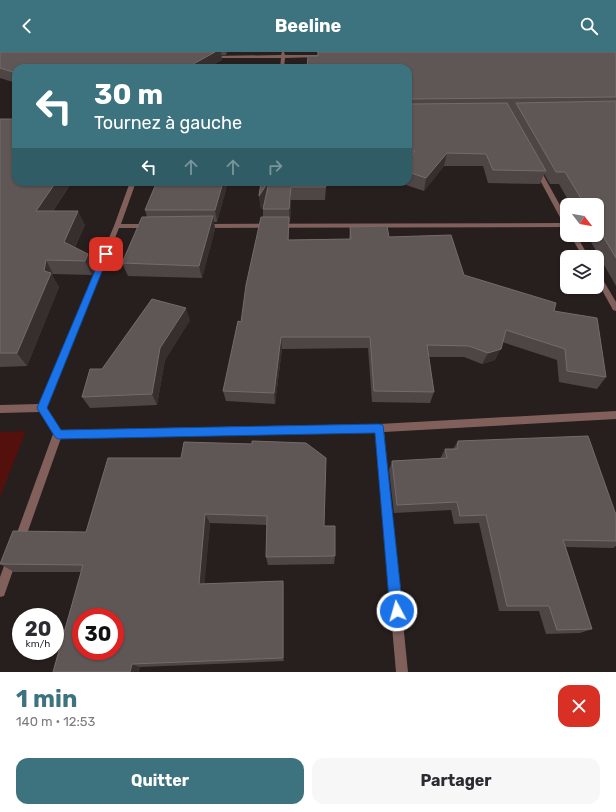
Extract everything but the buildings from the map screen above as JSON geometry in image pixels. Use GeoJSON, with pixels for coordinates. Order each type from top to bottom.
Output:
{"type":"FeatureCollection","features":[{"type":"Feature","properties":{"kind":"street"},"geometry":{"type":"LineString","coordinates":[[282,64],[283,54]]}},
{"type":"Feature","properties":{"kind":"street"},"geometry":{"type":"LineString","coordinates":[[204,57],[283,54],[323,56]]}},
{"type":"Feature","properties":{"kind":"street"},"geometry":{"type":"LineString","coordinates":[[533,162],[560,212]]}},
{"type":"Feature","properties":{"kind":"street"},"geometry":{"type":"LineString","coordinates":[[42,408],[117,226],[132,186]]}},
{"type":"Feature","properties":{"kind":"street"},"geometry":{"type":"LineString","coordinates":[[196,226],[560,225]]}},
{"type":"Feature","properties":{"kind":"street"},"geometry":{"type":"LineString","coordinates":[[117,226],[157,226]]}},
{"type":"Feature","properties":{"kind":"street"},"geometry":{"type":"LineString","coordinates":[[604,287],[616,308]]}},
{"type":"Feature","properties":{"kind":"street"},"geometry":{"type":"LineString","coordinates":[[0,409],[42,408]]}},
{"type":"Feature","properties":{"kind":"street"},"geometry":{"type":"LineString","coordinates":[[42,408],[58,434]]}},
{"type":"Feature","properties":{"kind":"street"},"geometry":{"type":"LineString","coordinates":[[58,434],[379,428],[616,415]]}},
{"type":"Feature","properties":{"kind":"street"},"geometry":{"type":"LineString","coordinates":[[379,428],[402,672]]}},
{"type":"Feature","properties":{"kind":"street"},"geometry":{"type":"LineString","coordinates":[[0,592],[58,434]]}},
{"type":"Feature","properties":{"kind":"shaded area"},"geometry":{"type":"Polygon","coordinates":[[[26,431],[0,497],[0,432],[26,431]]]}},
{"type":"Feature","properties":{"kind":"route"},"geometry":{"type":"LineString","coordinates":[[106,254],[42,408],[58,434],[379,428],[397,611]]}}]}
